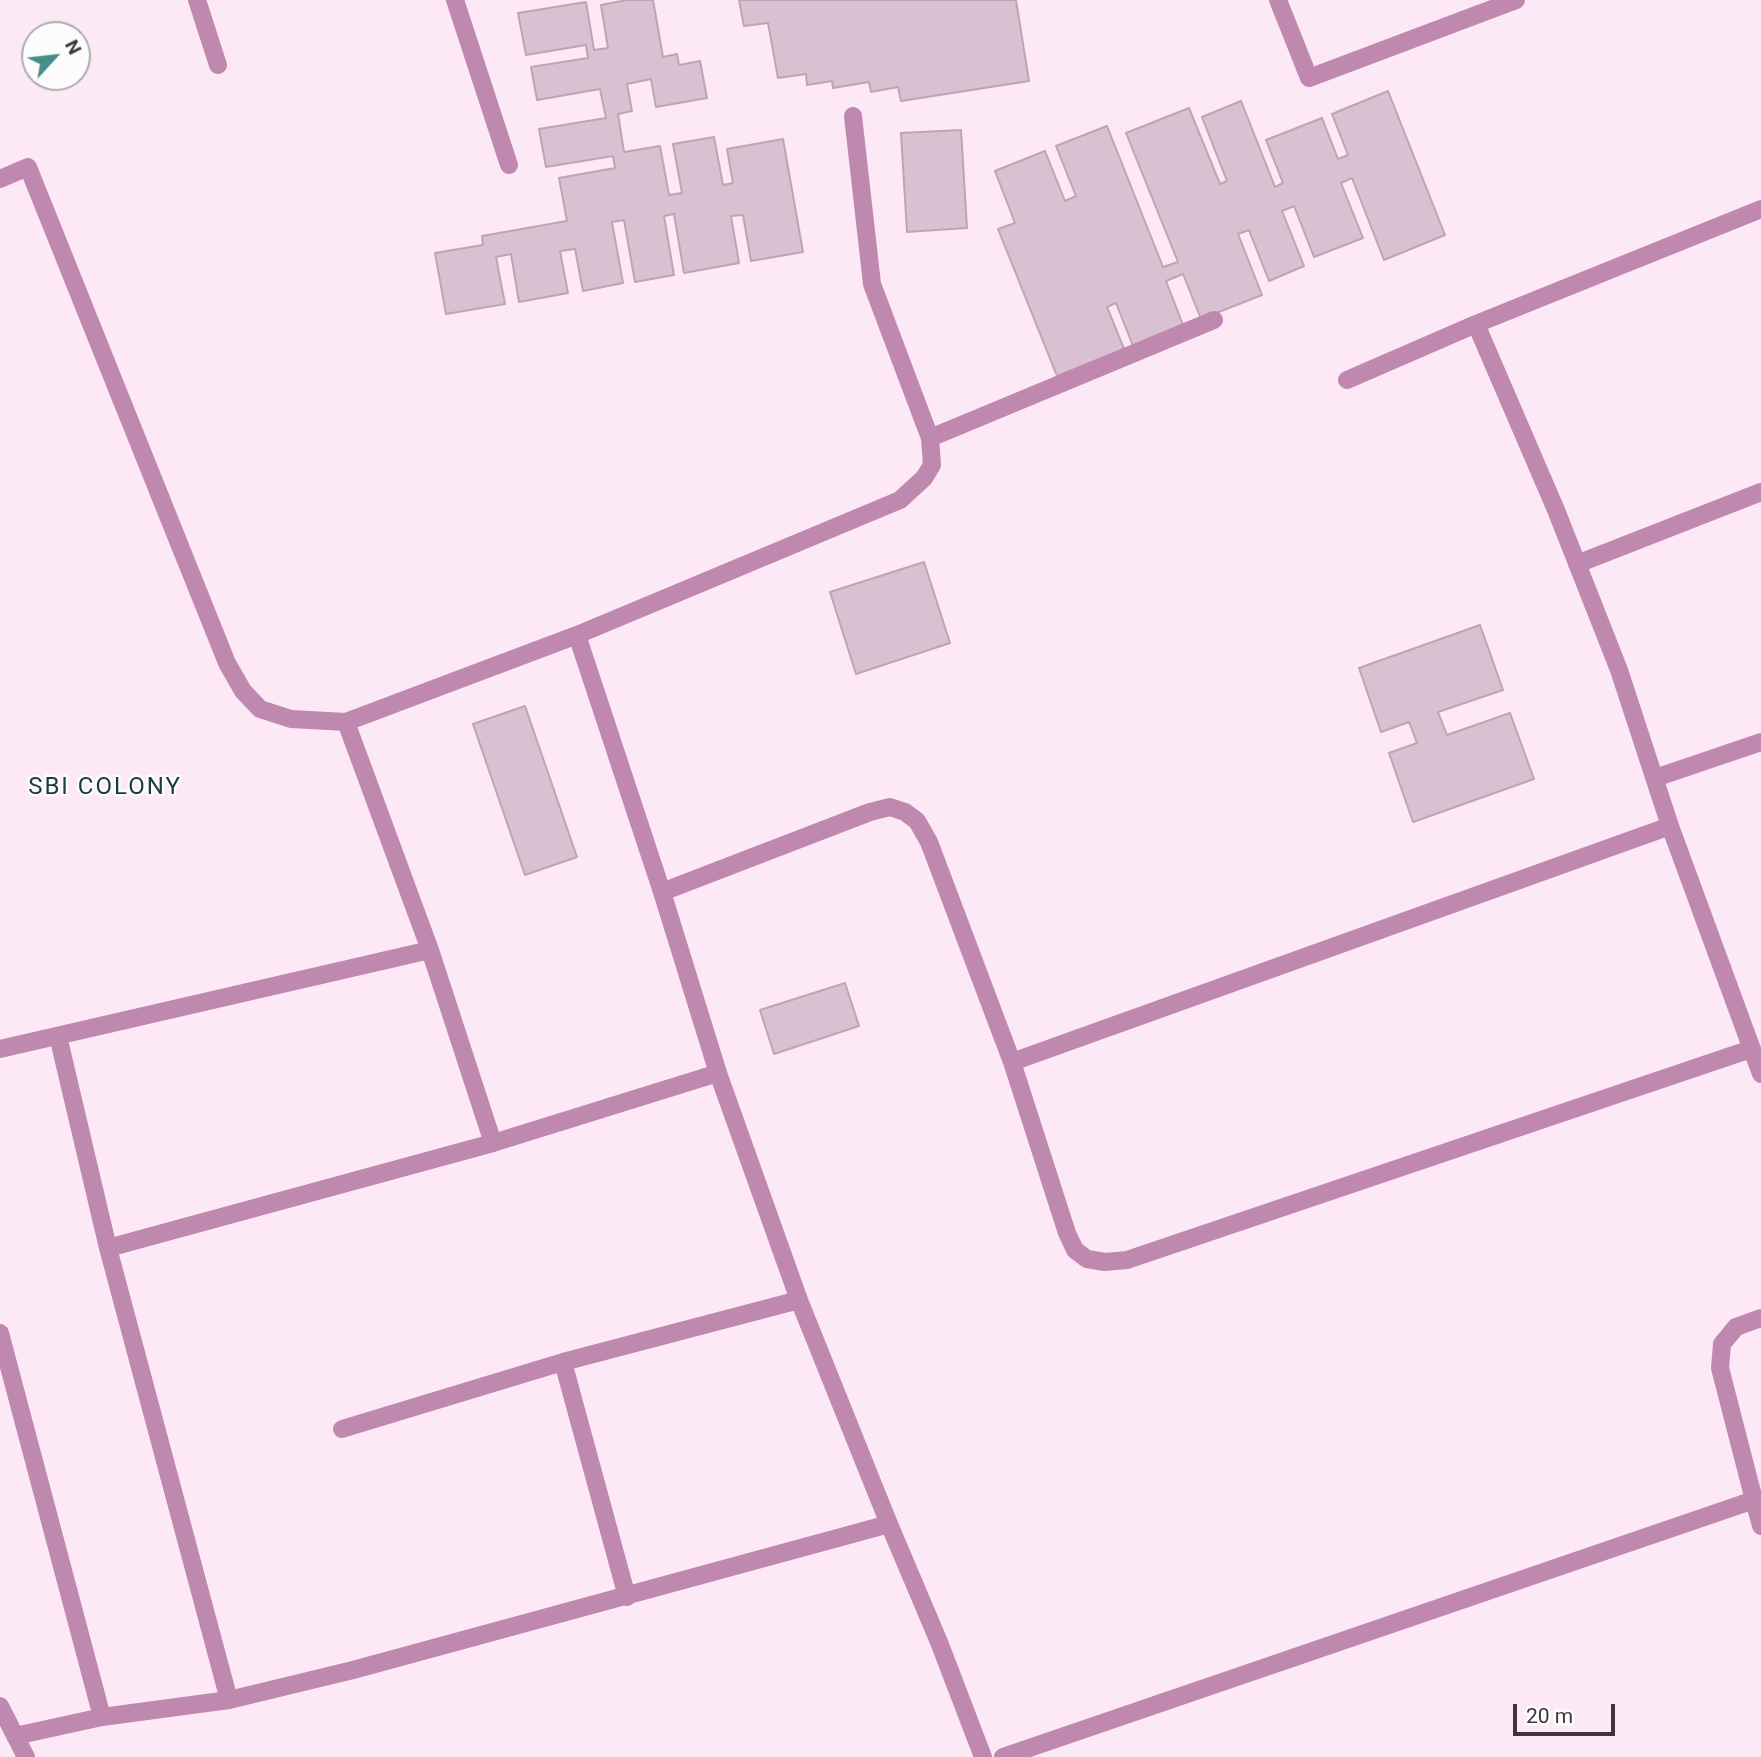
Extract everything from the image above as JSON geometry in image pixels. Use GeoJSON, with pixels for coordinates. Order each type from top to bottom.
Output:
{"type":"FeatureCollection","features":[{"type":"Feature","properties":{"kind":"street"},"geometry":{"type":"LineString","coordinates":[[197,0],[218,65]]}},
{"type":"Feature","properties":{"kind":"street"},"geometry":{"type":"LineString","coordinates":[[456,0],[509,165]]}},
{"type":"Feature","properties":{"kind":"street"},"geometry":{"type":"LineString","coordinates":[[1278,0],[1309,78],[1516,0]]}},
{"type":"Feature","properties":{"kind":"street"},"geometry":{"type":"LineString","coordinates":[[0,179],[29,167],[227,663],[243,691],[261,709],[291,719],[346,722],[577,635],[900,500],[924,478],[932,465],[930,438],[872,284],[853,116]]}},
{"type":"Feature","properties":{"kind":"street"},"geometry":{"type":"LineString","coordinates":[[1347,380],[1476,324],[1761,209]]}},
{"type":"Feature","properties":{"kind":"street"},"geometry":{"type":"LineString","coordinates":[[930,438],[1214,320]]}},
{"type":"Feature","properties":{"kind":"street"},"geometry":{"type":"LineString","coordinates":[[1476,324],[1619,670],[1670,826],[1761,1074]]}},
{"type":"Feature","properties":{"kind":"street"},"geometry":{"type":"LineString","coordinates":[[1577,564],[1761,492]]}},
{"type":"Feature","properties":{"kind":"street"},"geometry":{"type":"LineString","coordinates":[[577,635],[662,892],[718,1073],[799,1300],[889,1524],[940,1642],[983,1757]]}},
{"type":"Feature","properties":{"kind":"street"},"geometry":{"type":"LineString","coordinates":[[346,722],[430,950],[493,1143]]}},
{"type":"Feature","properties":{"kind":"street"},"geometry":{"type":"LineString","coordinates":[[1655,778],[1761,741]]}},
{"type":"Feature","properties":{"kind":"street"},"geometry":{"type":"LineString","coordinates":[[662,892],[870,812],[890,807],[905,812],[917,821],[929,842],[1012,1062],[1067,1233],[1075,1250],[1087,1259],[1105,1262],[1127,1261],[1751,1049]]}},
{"type":"Feature","properties":{"kind":"street"},"geometry":{"type":"LineString","coordinates":[[1012,1062],[1670,826]]}},
{"type":"Feature","properties":{"kind":"street"},"geometry":{"type":"LineString","coordinates":[[0,1049],[430,950]]}},
{"type":"Feature","properties":{"kind":"street"},"geometry":{"type":"LineString","coordinates":[[58,1036],[107,1248],[229,1700]]}},
{"type":"Feature","properties":{"kind":"street"},"geometry":{"type":"LineString","coordinates":[[107,1248],[493,1143],[718,1073]]}},
{"type":"Feature","properties":{"kind":"street"},"geometry":{"type":"LineString","coordinates":[[342,1429],[563,1362],[799,1300]]}},
{"type":"Feature","properties":{"kind":"street"},"geometry":{"type":"LineString","coordinates":[[1761,1318],[1736,1327],[1721,1344],[1720,1368],[1761,1526]]}},
{"type":"Feature","properties":{"kind":"street"},"geometry":{"type":"LineString","coordinates":[[0,1333],[102,1717]]}},
{"type":"Feature","properties":{"kind":"street"},"geometry":{"type":"LineString","coordinates":[[563,1362],[627,1597]]}},
{"type":"Feature","properties":{"kind":"street"},"geometry":{"type":"LineString","coordinates":[[1003,1757],[1754,1500]]}},
{"type":"Feature","properties":{"kind":"street"},"geometry":{"type":"LineString","coordinates":[[15,1736],[102,1717],[229,1700],[366,1667],[889,1524]]}},
{"type":"Feature","properties":{"kind":"street"},"geometry":{"type":"LineString","coordinates":[[0,1706],[26,1757]]}},
{"type":"Feature","properties":{"kind":"building"},"geometry":{"type":"Polygon","coordinates":[[[627,0],[653,0],[663,57],[677,54],[679,65],[700,61],[707,98],[656,107],[651,79],[627,84],[632,111],[618,114],[624,152],[660,146],[669,195],[682,193],[673,144],[714,137],[723,185],[733,183],[727,149],[783,139],[803,252],[751,261],[743,215],[731,216],[739,263],[684,273],[674,214],[664,216],[674,275],[635,282],[624,220],[612,222],[623,283],[583,291],[575,249],[560,251],[568,293],[519,302],[511,254],[496,257],[505,304],[446,314],[435,253],[483,245],[482,236],[567,221],[559,178],[615,168],[613,156],[546,167],[539,129],[606,118],[600,89],[537,100],[531,67],[588,58],[586,45],[526,55],[518,13],[586,2],[594,50],[608,48],[601,5],[627,0]]]}},
{"type":"Feature","properties":{"kind":"building"},"geometry":{"type":"Polygon","coordinates":[[[739,0],[1016,0],[1029,81],[901,101],[898,87],[871,92],[869,82],[833,88],[832,81],[807,85],[806,74],[778,78],[768,23],[744,26],[739,0]]]}},
{"type":"Feature","properties":{"kind":"building"},"geometry":{"type":"Polygon","coordinates":[[[1388,91],[1445,235],[1384,260],[1352,178],[1341,183],[1363,238],[1314,257],[1294,206],[1282,211],[1304,266],[1269,281],[1249,230],[1238,234],[1262,295],[1201,319],[1183,274],[1166,281],[1183,325],[1133,346],[1116,303],[1107,307],[1124,349],[1057,376],[998,229],[1015,223],[995,171],[1045,151],[1065,201],[1076,196],[1056,146],[1107,126],[1163,267],[1178,262],[1126,133],[1189,108],[1220,184],[1227,181],[1202,117],[1241,101],[1275,187],[1283,183],[1266,140],[1322,118],[1338,159],[1348,155],[1332,114],[1388,91]]]}},
{"type":"Feature","properties":{"kind":"building"},"geometry":{"type":"Polygon","coordinates":[[[961,130],[967,228],[907,232],[901,133],[961,130]]]}},
{"type":"Feature","properties":{"kind":"building"},"geometry":{"type":"Polygon","coordinates":[[[924,562],[950,643],[856,674],[830,592],[924,562]]]}},
{"type":"Feature","properties":{"kind":"building"},"geometry":{"type":"Polygon","coordinates":[[[1480,625],[1503,690],[1438,712],[1447,735],[1510,713],[1534,779],[1413,822],[1389,753],[1417,743],[1409,722],[1381,732],[1359,668],[1480,625]]]}},
{"type":"Feature","properties":{"kind":"building"},"geometry":{"type":"Polygon","coordinates":[[[525,706],[577,857],[525,875],[473,724],[525,706]]]}},
{"type":"Feature","properties":{"kind":"building"},"geometry":{"type":"Polygon","coordinates":[[[845,983],[859,1026],[774,1054],[760,1010],[845,983]]]}},
{"type":"Feature","properties":{"kind":"district","name":"SBI COLONY"},"geometry":{"type":"Point","coordinates":[105,788]}}]}
